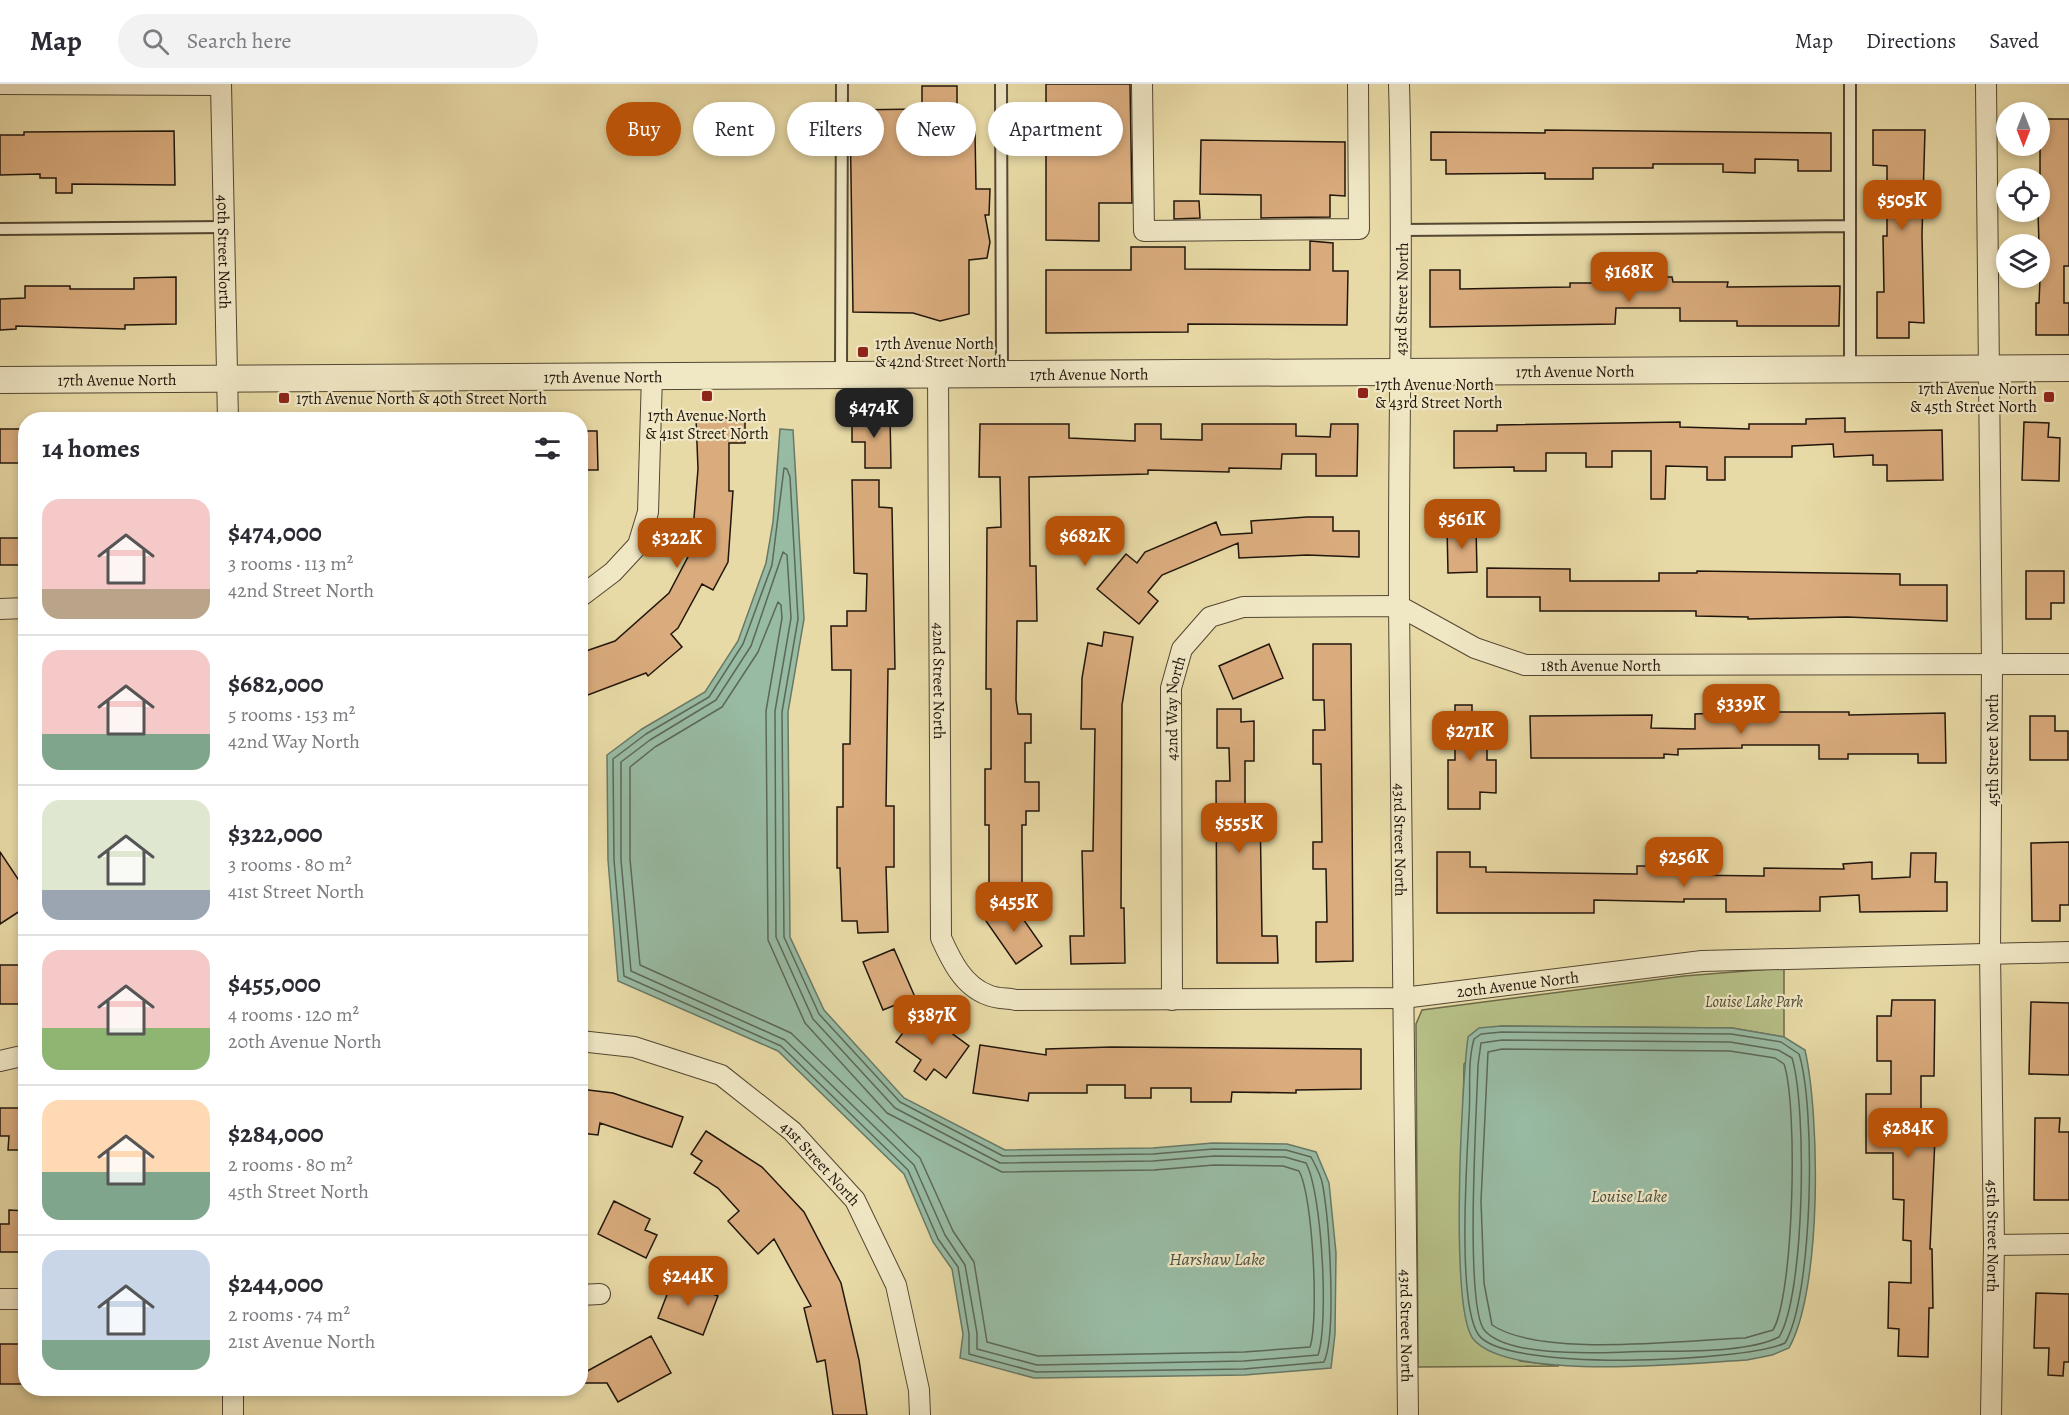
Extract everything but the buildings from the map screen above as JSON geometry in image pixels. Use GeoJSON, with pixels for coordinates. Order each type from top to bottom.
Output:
{"type":"FeatureCollection","features":[{"type":"Feature","properties":{"kind":"street"},"geometry":{"type":"LineString","coordinates":[[0,84],[221,84]]}},
{"type":"Feature","properties":{"kind":"street","name":"40th Street North"},"geometry":{"type":"LineString","coordinates":[[221,84],[228,412]]}},
{"type":"Feature","properties":{"kind":"street"},"geometry":{"type":"LineString","coordinates":[[1142,84],[1144,231],[1359,230],[1358,84]]}},
{"type":"Feature","properties":{"kind":"street","name":"43rd Street North"},"geometry":{"type":"LineString","coordinates":[[1399,84],[1403,230],[1399,374],[1399,606],[1408,1415]]}},
{"type":"Feature","properties":{"kind":"street","name":"45th Street North"},"geometry":{"type":"LineString","coordinates":[[1986,84],[1991,367],[1990,952],[1994,1245],[1991,1415]]}},
{"type":"Feature","properties":{"kind":"street","name":"17th Avenue North"},"geometry":{"type":"LineString","coordinates":[[0,380],[938,372],[1399,374],[2069,368]]}},
{"type":"Feature","properties":{"kind":"street","name":"42nd Street North"},"geometry":{"type":"LineString","coordinates":[[938,372],[941,938],[952,963],[969,982]]}},
{"type":"Feature","properties":{"kind":"street"},"geometry":{"type":"LineString","coordinates":[[588,591],[613,572],[638,545],[648,512],[652,375]]}},
{"type":"Feature","properties":{"kind":"street","name":"18th Avenue North"},"geometry":{"type":"LineString","coordinates":[[1399,606],[1475,648],[1525,665],[2069,664]]}},
{"type":"Feature","properties":{"kind":"street","name":"42nd Way North"},"geometry":{"type":"LineString","coordinates":[[1172,1000],[1171,688],[1182,649],[1210,617],[1243,607],[1399,606]]}},
{"type":"Feature","properties":{"kind":"street"},"geometry":{"type":"LineString","coordinates":[[0,609],[18,608]]}},
{"type":"Feature","properties":{"kind":"street","name":"20th Avenue North"},"geometry":{"type":"LineString","coordinates":[[969,982],[988,995],[1017,1000],[1403,998],[1702,961],[1990,952],[2069,952]]}},
{"type":"Feature","properties":{"kind":"street","name":"41st Street North"},"geometry":{"type":"LineString","coordinates":[[588,1042],[634,1047],[721,1076],[792,1131],[839,1182],[855,1200],[896,1285],[919,1390],[920,1415]]}},
{"type":"Feature","properties":{"kind":"street"},"geometry":{"type":"LineString","coordinates":[[0,1061],[18,1057]]}},
{"type":"Feature","properties":{"kind":"street"},"geometry":{"type":"LineString","coordinates":[[1994,1245],[2069,1244]]}},
{"type":"Feature","properties":{"kind":"street"},"geometry":{"type":"LineString","coordinates":[[0,1299],[18,1299]]}},
{"type":"Feature","properties":{"kind":"street"},"geometry":{"type":"LineString","coordinates":[[233,1396],[234,1415]]}},
{"type":"Feature","properties":{"kind":"lane"},"geometry":{"type":"LineString","coordinates":[[841,374],[842,84]]}},
{"type":"Feature","properties":{"kind":"lane"},"geometry":{"type":"LineString","coordinates":[[1000,84],[1002,374]]}},
{"type":"Feature","properties":{"kind":"lane"},"geometry":{"type":"LineString","coordinates":[[1850,84],[1850,370]]}},
{"type":"Feature","properties":{"kind":"lane"},"geometry":{"type":"LineString","coordinates":[[1403,230],[1850,226]]}},
{"type":"Feature","properties":{"kind":"lane"},"geometry":{"type":"LineString","coordinates":[[0,229],[225,227]]}},
{"type":"Feature","properties":{"kind":"green space","name":"Louise Lake Park"},"geometry":{"type":"Polygon","coordinates":[[[1784,968],[1784,1037],[1732,1028],[1501,1026],[1464,1064],[1461,1228],[1468,1326],[1520,1361],[1559,1366],[1418,1367],[1416,1024],[1422,1010],[1684,976],[1784,968]]]}},
{"type":"Feature","properties":{"kind":"water","name":"Harshaw Lake"},"geometry":{"type":"Polygon","coordinates":[[[780,429],[793,430],[804,619],[788,712],[790,937],[824,1010],[904,1098],[1005,1150],[1153,1148],[1213,1143],[1287,1144],[1316,1152],[1329,1183],[1336,1253],[1335,1334],[1331,1368],[1245,1375],[1034,1378],[960,1358],[963,1334],[952,1269],[933,1242],[904,1174],[778,1051],[618,981],[608,860],[607,755],[642,729],[705,692],[738,641],[766,563],[773,522],[780,429]]]}},
{"type":"Feature","properties":{"kind":"water","name":"Louise Lake"},"geometry":{"type":"Polygon","coordinates":[[[1501,1026],[1732,1028],[1784,1037],[1805,1050],[1810,1080],[1815,1158],[1813,1245],[1808,1286],[1800,1321],[1789,1348],[1772,1355],[1747,1360],[1646,1366],[1562,1366],[1525,1361],[1494,1353],[1474,1340],[1466,1321],[1462,1288],[1459,1195],[1468,1037],[1479,1028],[1501,1026]]]}},
{"type":"Feature","properties":{"kind":"place","name":"17th Avenue North & 42nd Street North"},"geometry":{"type":"Point","coordinates":[863,352]}},
{"type":"Feature","properties":{"kind":"place","name":"17th Avenue North & 43rd Street North"},"geometry":{"type":"Point","coordinates":[1363,393]}},
{"type":"Feature","properties":{"kind":"place","name":"17th Avenue North & 41st Street North"},"geometry":{"type":"Point","coordinates":[707,396]}},
{"type":"Feature","properties":{"kind":"place","name":"17th Avenue North & 45th Street North"},"geometry":{"type":"Point","coordinates":[2049,397]}},
{"type":"Feature","properties":{"kind":"place","name":"17th Avenue North & 40th Street North"},"geometry":{"type":"Point","coordinates":[284,398]}}]}
